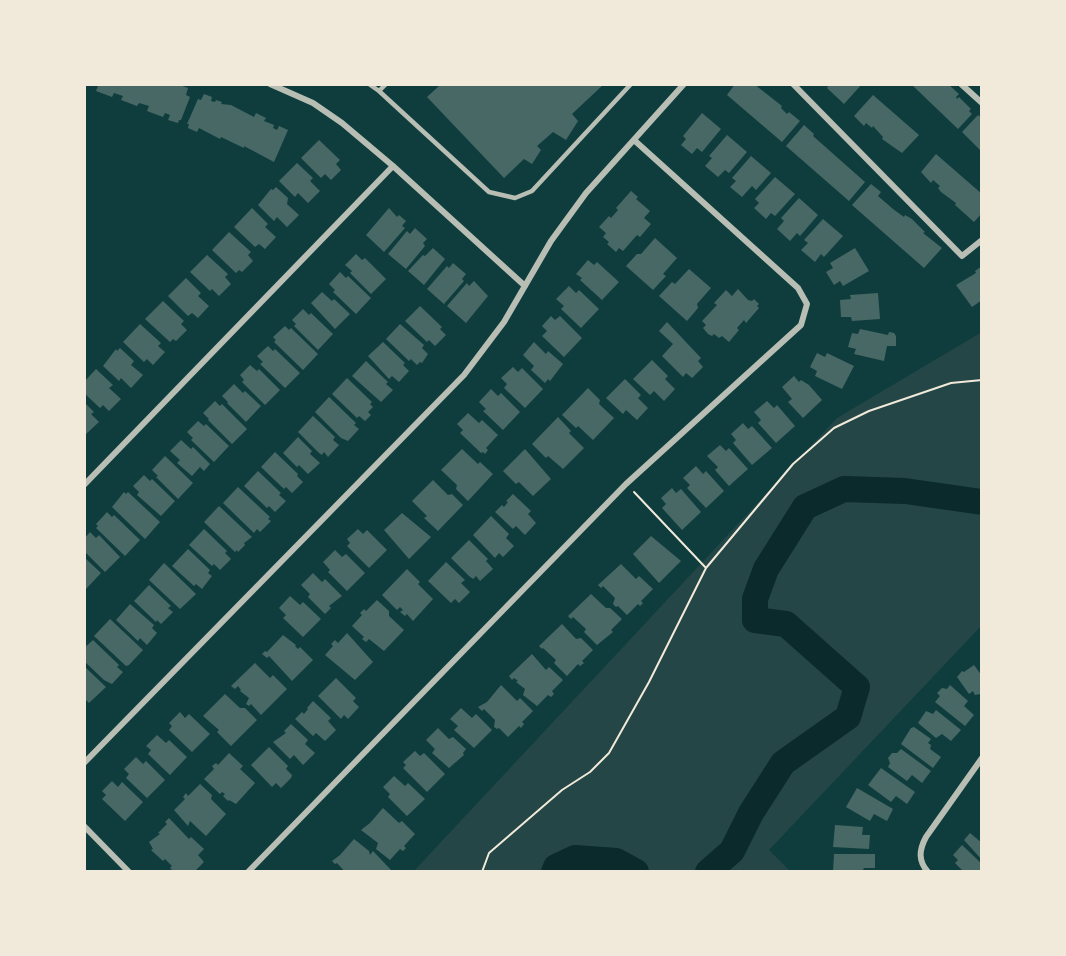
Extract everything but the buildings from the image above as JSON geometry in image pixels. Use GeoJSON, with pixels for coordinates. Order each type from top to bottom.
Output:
{"type":"FeatureCollection","features":[{"type":"Feature","properties":{"kind":"street"},"geometry":{"type":"LineString","coordinates":[[270,84],[313,103],[342,123],[393,166],[525,286]]}},
{"type":"Feature","properties":{"kind":"street"},"geometry":{"type":"LineString","coordinates":[[84,763],[464,375],[504,322],[551,241],[586,193],[684,84]]}},
{"type":"Feature","properties":{"kind":"street"},"geometry":{"type":"LineString","coordinates":[[961,84],[982,103]]}},
{"type":"Feature","properties":{"kind":"street"},"geometry":{"type":"LineString","coordinates":[[796,85],[962,256],[982,240]]}},
{"type":"Feature","properties":{"kind":"street"},"geometry":{"type":"LineString","coordinates":[[248,872],[626,483],[801,325],[807,304],[798,288],[634,140]]}},
{"type":"Feature","properties":{"kind":"street"},"geometry":{"type":"LineString","coordinates":[[84,484],[393,166]]}},
{"type":"Feature","properties":{"kind":"street"},"geometry":{"type":"LineString","coordinates":[[928,872],[922,863],[920,849],[982,758]]}},
{"type":"Feature","properties":{"kind":"street"},"geometry":{"type":"LineString","coordinates":[[84,826],[129,872]]}},
{"type":"Feature","properties":{"kind":"lane"},"geometry":{"type":"LineString","coordinates":[[369,84],[489,192],[515,198],[532,191],[631,84]]}},
{"type":"Feature","properties":{"kind":"lane"},"geometry":{"type":"LineString","coordinates":[[379,91],[386,84]]}},
{"type":"Feature","properties":{"kind":"path"},"geometry":{"type":"LineString","coordinates":[[482,872],[489,853],[562,790],[590,772],[609,753],[649,682],[706,568],[793,464],[834,428],[869,411],[951,383],[982,380]]}},
{"type":"Feature","properties":{"kind":"path"},"geometry":{"type":"LineString","coordinates":[[626,483],[706,568]]}},
{"type":"Feature","properties":{"kind":"shaded area"},"geometry":{"type":"Polygon","coordinates":[[[982,332],[982,625],[769,850],[791,872],[413,872],[837,418],[982,332]]]}},
{"type":"Feature","properties":{"kind":"waterway"},"geometry":{"type":"LineString","coordinates":[[708,872],[732,851],[751,813],[783,763],[848,717],[857,687],[786,624],[755,620],[755,599],[766,569],[805,507],[844,489],[905,491],[982,502]]}},
{"type":"Feature","properties":{"kind":"waterway"},"geometry":{"type":"LineString","coordinates":[[554,872],[556,867],[575,858],[616,861],[636,872]]}}]}
